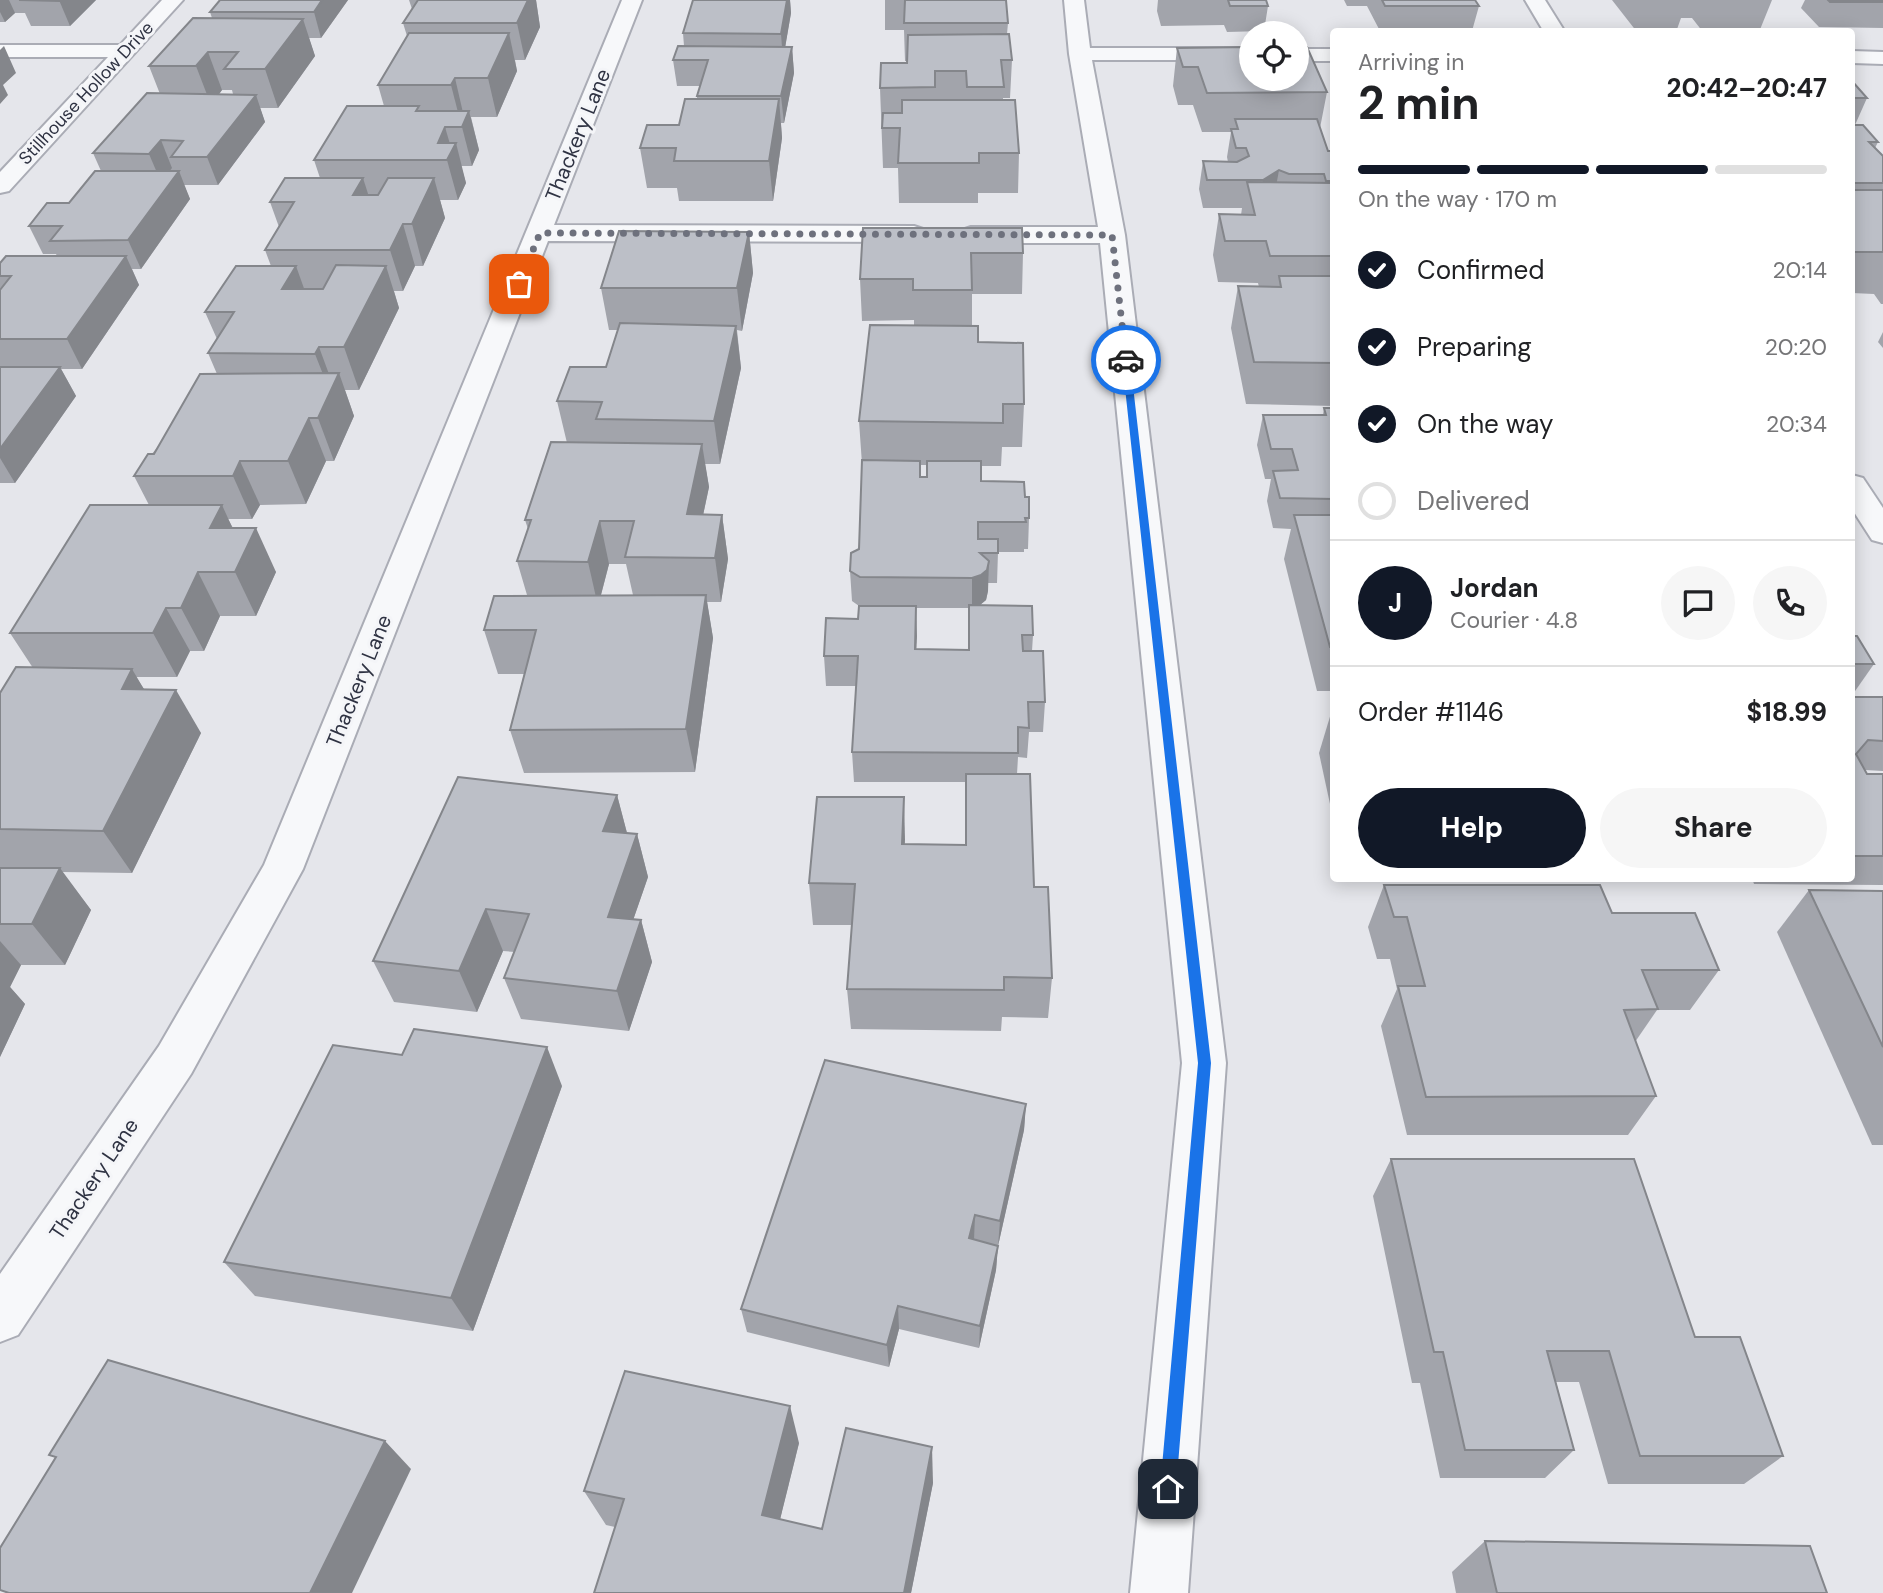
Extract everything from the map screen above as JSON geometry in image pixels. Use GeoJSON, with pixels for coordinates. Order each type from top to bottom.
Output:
{"type":"FeatureCollection","features":[{"type":"Feature","properties":{"kind":"street","name":"Stillhouse Hollow Drive"},"geometry":{"type":"LineString","coordinates":[[0,187],[173,0]]}},
{"type":"Feature","properties":{"kind":"street","name":"Thackery Lane"},"geometry":{"type":"LineString","coordinates":[[0,1317],[175,1060],[283,869],[632,0]]}},
{"type":"Feature","properties":{"kind":"street"},"geometry":{"type":"LineString","coordinates":[[1074,0],[1080,54],[1112,235],[1204,1063],[1159,1593]]}},
{"type":"Feature","properties":{"kind":"street"},"geometry":{"type":"LineString","coordinates":[[1535,0],[1552,28]]}},
{"type":"Feature","properties":{"kind":"street"},"geometry":{"type":"LineString","coordinates":[[0,51],[125,51]]}},
{"type":"Feature","properties":{"kind":"street"},"geometry":{"type":"LineString","coordinates":[[1080,54],[1239,54]]}},
{"type":"Feature","properties":{"kind":"street"},"geometry":{"type":"LineString","coordinates":[[1309,55],[1330,55]]}},
{"type":"Feature","properties":{"kind":"street"},"geometry":{"type":"LineString","coordinates":[[1855,58],[1883,58]]}},
{"type":"Feature","properties":{"kind":"street"},"geometry":{"type":"LineString","coordinates":[[540,233],[1112,235]]}},
{"type":"Feature","properties":{"kind":"street"},"geometry":{"type":"LineString","coordinates":[[1855,490],[1883,533]]}},
{"type":"Feature","properties":{"kind":"building"},"geometry":{"type":"Polygon","coordinates":[[[220,0],[322,0],[314,12],[210,12],[220,0]]]}},
{"type":"Feature","properties":{"kind":"building"},"geometry":{"type":"Polygon","coordinates":[[[418,0],[528,0],[517,23],[403,23],[418,0]]]}},
{"type":"Feature","properties":{"kind":"building"},"geometry":{"type":"Polygon","coordinates":[[[693,0],[787,0],[781,34],[683,33],[693,0]]]}},
{"type":"Feature","properties":{"kind":"building"},"geometry":{"type":"Polygon","coordinates":[[[905,0],[1006,0],[1008,23],[904,23],[905,0]]]}},
{"type":"Feature","properties":{"kind":"building"},"geometry":{"type":"Polygon","coordinates":[[[1228,0],[1266,0],[1268,6],[1230,6],[1228,0]]]}},
{"type":"Feature","properties":{"kind":"building"},"geometry":{"type":"Polygon","coordinates":[[[1382,0],[1475,0],[1479,6],[1385,6],[1382,0]]]}},
{"type":"Feature","properties":{"kind":"building"},"geometry":{"type":"Polygon","coordinates":[[[1828,0],[1883,0],[1883,2],[1830,2],[1828,0]]]}},
{"type":"Feature","properties":{"kind":"building"},"geometry":{"type":"Polygon","coordinates":[[[193,18],[303,19],[265,69],[224,69],[238,52],[208,52],[196,66],[149,66],[193,18]]]}},
{"type":"Feature","properties":{"kind":"building"},"geometry":{"type":"Polygon","coordinates":[[[409,33],[509,33],[488,78],[455,78],[451,85],[378,85],[409,33]]]}},
{"type":"Feature","properties":{"kind":"building"},"geometry":{"type":"Polygon","coordinates":[[[1009,34],[1012,60],[1001,60],[1004,87],[967,87],[966,71],[935,71],[935,87],[880,88],[881,63],[907,63],[908,35],[1009,34]]]}},
{"type":"Feature","properties":{"kind":"building"},"geometry":{"type":"Polygon","coordinates":[[[678,46],[792,47],[781,96],[697,96],[708,60],[673,60],[678,46]]]}},
{"type":"Feature","properties":{"kind":"building"},"geometry":{"type":"Polygon","coordinates":[[[1239,47],[1239,91],[1309,91],[1309,52],[1327,92],[1207,93],[1198,67],[1183,67],[1177,48],[1239,47]]]}},
{"type":"Feature","properties":{"kind":"building"},"geometry":{"type":"Polygon","coordinates":[[[1855,84],[1867,98],[1855,98],[1855,84]]]}},
{"type":"Feature","properties":{"kind":"building"},"geometry":{"type":"Polygon","coordinates":[[[147,93],[256,95],[207,157],[171,157],[183,141],[161,140],[149,154],[93,153],[147,93]]]}},
{"type":"Feature","properties":{"kind":"building"},"geometry":{"type":"Polygon","coordinates":[[[685,99],[779,99],[769,161],[674,161],[676,148],[640,148],[647,125],[679,125],[685,99]]]}},
{"type":"Feature","properties":{"kind":"building"},"geometry":{"type":"Polygon","coordinates":[[[902,100],[1015,100],[1019,153],[979,153],[979,163],[898,163],[900,128],[882,128],[883,113],[902,113],[902,100]]]}},
{"type":"Feature","properties":{"kind":"building"},"geometry":{"type":"Polygon","coordinates":[[[347,106],[419,106],[416,111],[469,111],[462,127],[445,127],[438,143],[456,143],[447,160],[314,160],[347,106]]]}},
{"type":"Feature","properties":{"kind":"building"},"geometry":{"type":"Polygon","coordinates":[[[1235,119],[1317,119],[1330,151],[1330,181],[1326,181],[1324,174],[1289,174],[1279,170],[1263,180],[1207,180],[1203,161],[1237,162],[1249,156],[1246,148],[1236,148],[1231,129],[1238,129],[1235,119]]]}},
{"type":"Feature","properties":{"kind":"building"},"geometry":{"type":"Polygon","coordinates":[[[1855,125],[1863,125],[1878,142],[1869,142],[1883,156],[1883,183],[1855,183],[1855,125]]]}},
{"type":"Feature","properties":{"kind":"building"},"geometry":{"type":"Polygon","coordinates":[[[95,171],[179,171],[128,240],[50,241],[62,226],[29,226],[47,203],[69,203],[95,171]]]}},
{"type":"Feature","properties":{"kind":"building"},"geometry":{"type":"Polygon","coordinates":[[[285,178],[363,178],[353,195],[378,195],[388,178],[434,178],[412,224],[403,224],[390,250],[265,250],[294,202],[270,202],[285,178]]]}},
{"type":"Feature","properties":{"kind":"building"},"geometry":{"type":"Polygon","coordinates":[[[1247,182],[1330,183],[1330,256],[1270,256],[1266,241],[1225,241],[1219,214],[1255,215],[1247,182]]]}},
{"type":"Feature","properties":{"kind":"building"},"geometry":{"type":"Polygon","coordinates":[[[1855,190],[1883,190],[1883,252],[1855,252],[1855,190]]]}},
{"type":"Feature","properties":{"kind":"building"},"geometry":{"type":"Polygon","coordinates":[[[863,228],[1022,228],[1023,253],[971,253],[972,290],[913,290],[913,279],[860,279],[863,228]]]}},
{"type":"Feature","properties":{"kind":"building"},"geometry":{"type":"Polygon","coordinates":[[[619,231],[749,232],[737,288],[601,288],[619,231]]]}},
{"type":"Feature","properties":{"kind":"building"},"geometry":{"type":"Polygon","coordinates":[[[6,256],[126,256],[67,339],[0,339],[0,290],[11,276],[0,276],[0,263],[6,256]]]}},
{"type":"Feature","properties":{"kind":"building"},"geometry":{"type":"Polygon","coordinates":[[[336,265],[386,266],[344,347],[319,347],[315,354],[208,353],[234,312],[205,312],[236,266],[296,266],[282,289],[323,289],[336,265]]]}},
{"type":"Feature","properties":{"kind":"building"},"geometry":{"type":"Polygon","coordinates":[[[1279,276],[1330,276],[1330,363],[1254,362],[1238,286],[1281,287],[1279,276]]]}},
{"type":"Feature","properties":{"kind":"building"},"geometry":{"type":"Polygon","coordinates":[[[620,323],[736,326],[714,421],[596,419],[602,402],[557,401],[570,367],[606,367],[620,323]]]}},
{"type":"Feature","properties":{"kind":"building"},"geometry":{"type":"Polygon","coordinates":[[[870,325],[978,326],[978,342],[1023,343],[1024,404],[1003,404],[1003,423],[859,421],[870,325]]]}},
{"type":"Feature","properties":{"kind":"building"},"geometry":{"type":"Polygon","coordinates":[[[0,367],[60,367],[0,449],[0,367]]]}},
{"type":"Feature","properties":{"kind":"building"},"geometry":{"type":"Polygon","coordinates":[[[339,373],[318,418],[309,418],[288,461],[240,461],[233,476],[134,476],[148,454],[154,454],[200,374],[339,373]]]}},
{"type":"Feature","properties":{"kind":"building"},"geometry":{"type":"Polygon","coordinates":[[[1324,408],[1330,408],[1330,499],[1280,498],[1273,471],[1298,470],[1292,449],[1271,449],[1263,415],[1326,415],[1324,408]]]}},
{"type":"Feature","properties":{"kind":"building"},"geometry":{"type":"Polygon","coordinates":[[[551,442],[702,444],[687,514],[722,515],[715,558],[625,557],[634,521],[600,521],[588,562],[517,561],[531,520],[525,520],[551,442]]]}},
{"type":"Feature","properties":{"kind":"building"},"geometry":{"type":"Polygon","coordinates":[[[862,460],[920,461],[920,477],[927,477],[927,461],[981,461],[981,481],[1024,482],[1025,497],[1029,497],[1029,518],[1025,518],[1026,522],[978,522],[978,539],[998,539],[998,553],[980,553],[989,561],[987,570],[981,575],[972,578],[860,577],[850,571],[851,553],[859,549],[862,460]]]}},
{"type":"Feature","properties":{"kind":"building"},"geometry":{"type":"Polygon","coordinates":[[[90,505],[222,505],[210,528],[256,528],[235,572],[198,572],[181,608],[166,608],[153,633],[10,633],[90,505]]]}},
{"type":"Feature","properties":{"kind":"building"},"geometry":{"type":"Polygon","coordinates":[[[1294,515],[1330,515],[1330,647],[1294,515]]]}},
{"type":"Feature","properties":{"kind":"building"},"geometry":{"type":"Polygon","coordinates":[[[706,595],[686,729],[510,730],[536,630],[484,630],[494,596],[706,595]]]}},
{"type":"Feature","properties":{"kind":"building"},"geometry":{"type":"Polygon","coordinates":[[[969,605],[1032,606],[1033,635],[1022,635],[1023,651],[1043,651],[1045,702],[1028,702],[1029,728],[1018,727],[1018,753],[852,752],[858,656],[824,656],[826,618],[858,619],[859,606],[916,606],[915,649],[969,650],[969,605]]]}},
{"type":"Feature","properties":{"kind":"building"},"geometry":{"type":"Polygon","coordinates":[[[1855,636],[1857,636],[1874,664],[1855,664],[1855,636]]]}},
{"type":"Feature","properties":{"kind":"building"},"geometry":{"type":"Polygon","coordinates":[[[16,667],[132,669],[122,689],[176,690],[103,831],[0,829],[0,693],[16,667]]]}},
{"type":"Feature","properties":{"kind":"building"},"geometry":{"type":"Polygon","coordinates":[[[1855,697],[1883,697],[1883,741],[1868,740],[1856,754],[1867,774],[1883,774],[1883,856],[1855,856],[1855,697]]]}},
{"type":"Feature","properties":{"kind":"building"},"geometry":{"type":"Polygon","coordinates":[[[966,774],[1030,774],[1034,887],[1048,887],[1052,978],[1004,977],[1004,990],[847,989],[855,884],[809,883],[817,797],[904,797],[902,844],[966,845],[966,774]]]}},
{"type":"Feature","properties":{"kind":"building"},"geometry":{"type":"Polygon","coordinates":[[[458,777],[617,795],[603,831],[637,834],[608,917],[641,920],[617,991],[504,978],[529,914],[486,909],[459,971],[373,961],[458,777]]]}},
{"type":"Feature","properties":{"kind":"building"},"geometry":{"type":"Polygon","coordinates":[[[0,868],[60,868],[32,924],[0,924],[0,868]]]}},
{"type":"Feature","properties":{"kind":"building"},"geometry":{"type":"Polygon","coordinates":[[[1384,885],[1600,885],[1612,913],[1695,913],[1719,970],[1642,970],[1658,1009],[1624,1010],[1656,1096],[1426,1097],[1398,986],[1425,986],[1407,917],[1394,917],[1384,885]]]}},
{"type":"Feature","properties":{"kind":"building"},"geometry":{"type":"Polygon","coordinates":[[[1809,890],[1883,891],[1883,1047],[1809,890]]]}},
{"type":"Feature","properties":{"kind":"building"},"geometry":{"type":"Polygon","coordinates":[[[414,1029],[547,1047],[451,1298],[224,1262],[333,1045],[402,1055],[414,1029]]]}},
{"type":"Feature","properties":{"kind":"building"},"geometry":{"type":"Polygon","coordinates":[[[825,1060],[1026,1104],[1000,1221],[975,1215],[969,1238],[998,1246],[980,1326],[898,1306],[887,1345],[741,1309],[825,1060]]]}},
{"type":"Feature","properties":{"kind":"building"},"geometry":{"type":"Polygon","coordinates":[[[1391,1159],[1634,1159],[1695,1337],[1740,1337],[1783,1456],[1640,1456],[1609,1351],[1547,1351],[1574,1450],[1465,1450],[1443,1352],[1434,1352],[1391,1159]]]}},
{"type":"Feature","properties":{"kind":"building"},"geometry":{"type":"Polygon","coordinates":[[[108,1360],[385,1441],[310,1593],[9,1593],[0,1590],[0,1548],[56,1457],[49,1455],[108,1360]]]}},
{"type":"Feature","properties":{"kind":"building"},"geometry":{"type":"Polygon","coordinates":[[[625,1371],[790,1406],[762,1515],[822,1529],[846,1428],[932,1447],[904,1593],[594,1593],[624,1499],[584,1491],[625,1371]]]}},
{"type":"Feature","properties":{"kind":"building"},"geometry":{"type":"Polygon","coordinates":[[[1485,1541],[1810,1546],[1827,1593],[1497,1593],[1485,1541]]]}},
{"type":"Feature","properties":{"kind":"way so far"},"geometry":{"type":"LineString","coordinates":[[519,284],[540,233],[1112,235],[1126,360]]}},
{"type":"Feature","properties":{"kind":"route"},"geometry":{"type":"LineString","coordinates":[[1126,360],[1204,1063],[1168,1489]]}}]}
